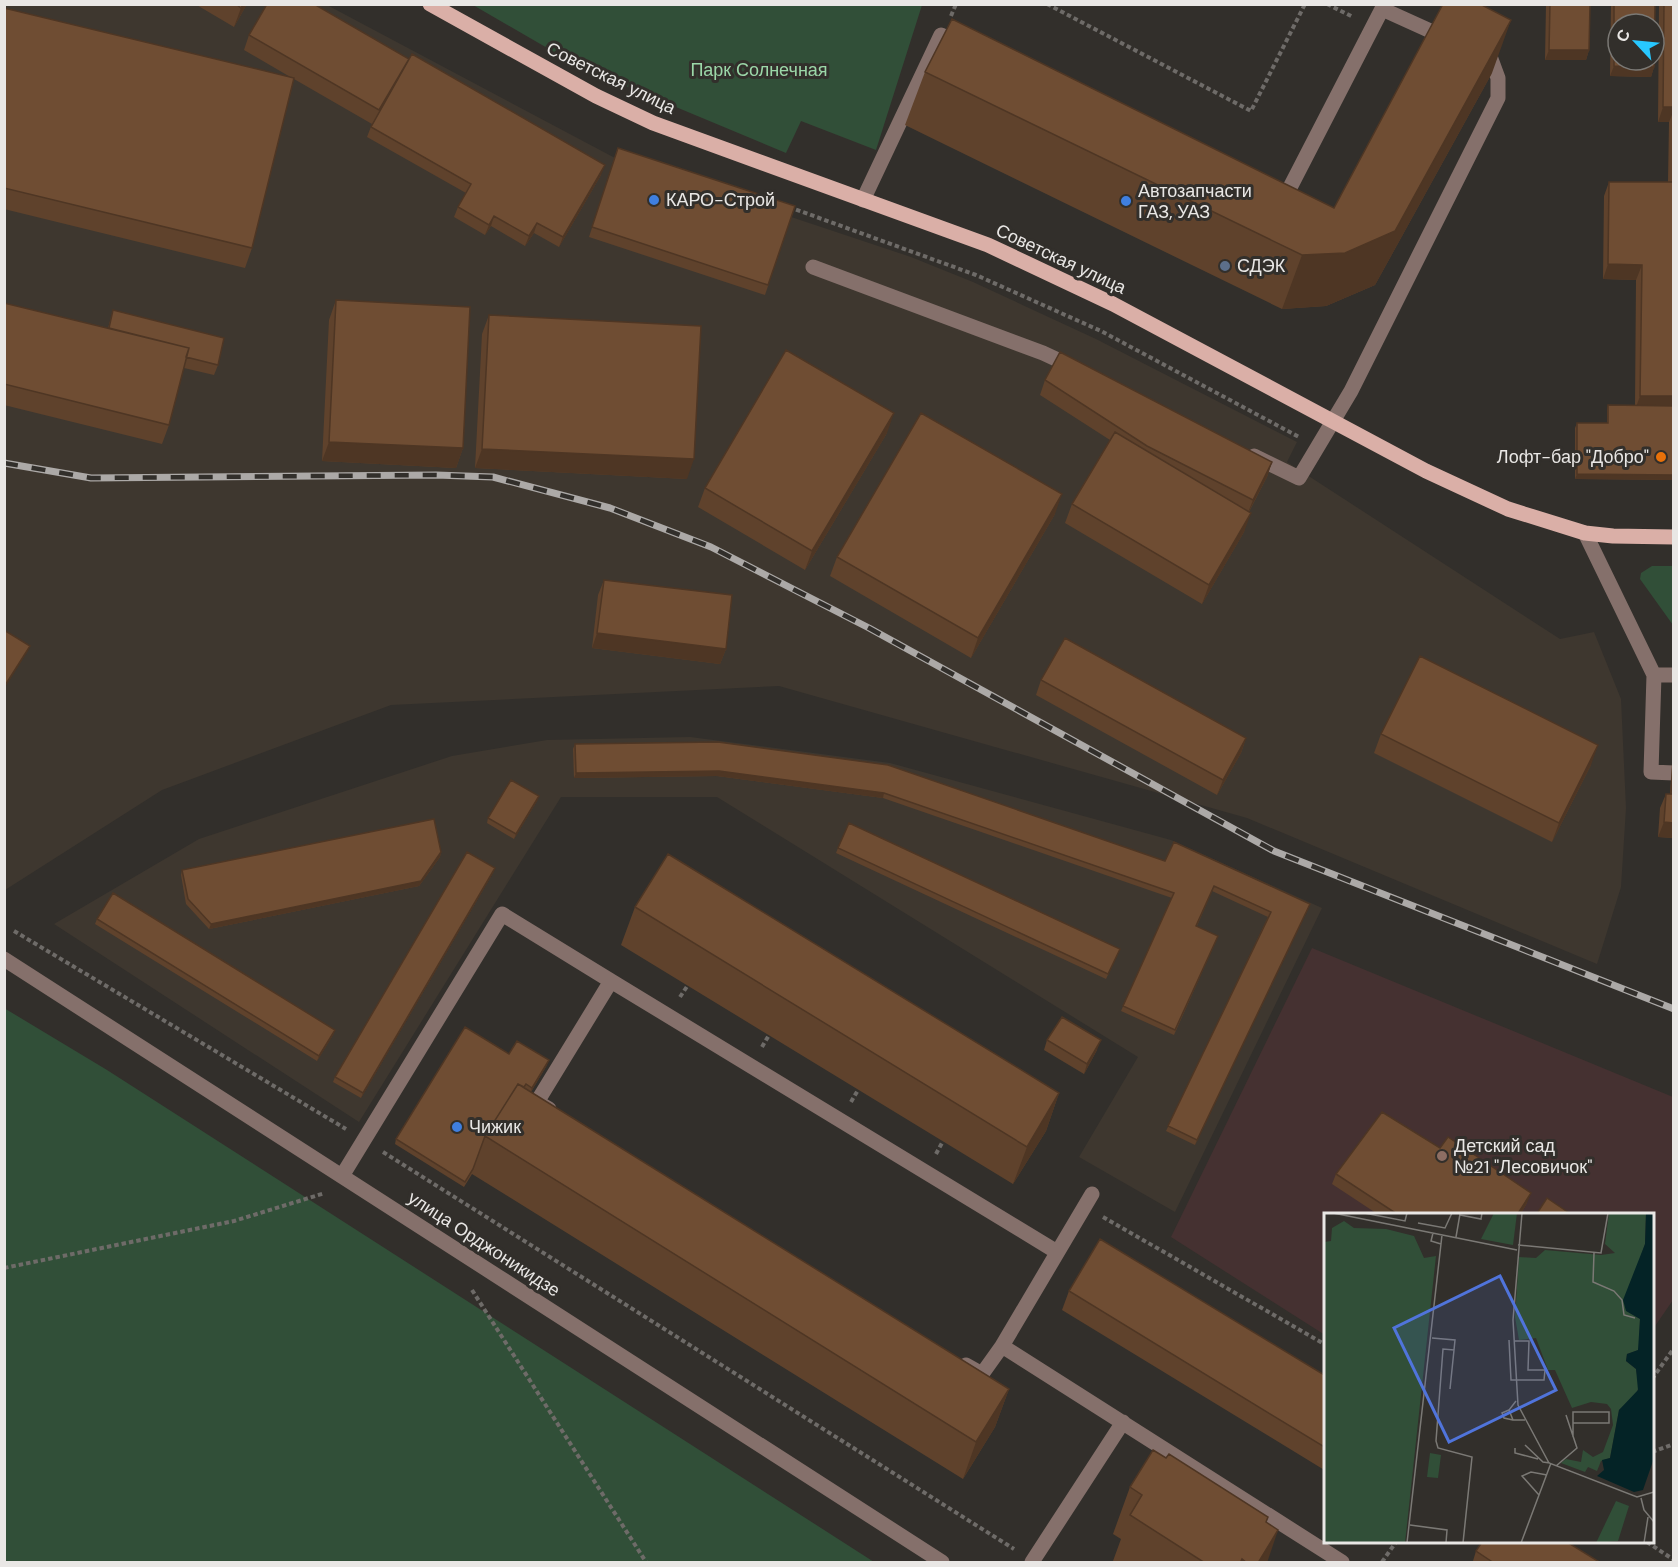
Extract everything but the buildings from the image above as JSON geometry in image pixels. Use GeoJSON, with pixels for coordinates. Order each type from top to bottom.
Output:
{"type":"FeatureCollection","features":[{"type":"Feature","properties":{"kind":"main road","name":"Советская улица"},"geometry":{"type":"LineString","coordinates":[[430,4],[596,96],[653,123],[988,245],[1113,304],[1426,471],[1508,509],[1585,532],[1613,536],[1674,537]]}},
{"type":"Feature","properties":{"kind":"street"},"geometry":{"type":"LineString","coordinates":[[1235,447],[1299,478],[1334,423],[1498,98],[1498,78],[1491,59],[1382,9],[1281,206],[1270,200]]}},
{"type":"Feature","properties":{"kind":"street"},"geometry":{"type":"LineString","coordinates":[[863,200],[941,35],[973,51]]}},
{"type":"Feature","properties":{"kind":"street"},"geometry":{"type":"LineString","coordinates":[[813,267],[1043,352],[1086,374]]}},
{"type":"Feature","properties":{"kind":"street"},"geometry":{"type":"LineString","coordinates":[[1585,532],[1654,675],[1651,772],[1674,773]]}},
{"type":"Feature","properties":{"kind":"street"},"geometry":{"type":"LineString","coordinates":[[1654,675],[1674,675]]}},
{"type":"Feature","properties":{"kind":"street"},"geometry":{"type":"LineString","coordinates":[[348,1180],[364,1140],[502,914],[1057,1252]]}},
{"type":"Feature","properties":{"kind":"street","name":"улица Орджоникидзе"},"geometry":{"type":"LineString","coordinates":[[4,959],[942,1563]]}},
{"type":"Feature","properties":{"kind":"street"},"geometry":{"type":"LineString","coordinates":[[557,1114],[537,1102],[611,981]]}},
{"type":"Feature","properties":{"kind":"street"},"geometry":{"type":"LineString","coordinates":[[951,1356],[981,1374],[1002,1346],[1088,1200]]}},
{"type":"Feature","properties":{"kind":"street"},"geometry":{"type":"LineString","coordinates":[[1002,1346],[1342,1563]]}},
{"type":"Feature","properties":{"kind":"street"},"geometry":{"type":"LineString","coordinates":[[1032,1562],[1123,1422]]}},
{"type":"Feature","properties":{"kind":"path"},"geometry":{"type":"LineString","coordinates":[[1047,4],[1251,111],[1305,4]]}},
{"type":"Feature","properties":{"kind":"path"},"geometry":{"type":"LineString","coordinates":[[1327,4],[1373,26]]}},
{"type":"Feature","properties":{"kind":"path"},"geometry":{"type":"LineString","coordinates":[[778,204],[912,250],[1070,317],[1304,440]]}},
{"type":"Feature","properties":{"kind":"path"},"geometry":{"type":"LineString","coordinates":[[14,931],[364,1140],[1032,1562]]}},
{"type":"Feature","properties":{"kind":"path"},"geometry":{"type":"LineString","coordinates":[[4,1268],[234,1221],[348,1180]]}},
{"type":"Feature","properties":{"kind":"path"},"geometry":{"type":"LineString","coordinates":[[1088,1200],[1324,1344]]}},
{"type":"Feature","properties":{"kind":"path"},"geometry":{"type":"LineString","coordinates":[[472,1290],[646,1563]]}},
{"type":"Feature","properties":{"kind":"path"},"geometry":{"type":"LineString","coordinates":[[1654,1378],[1674,1348]]}},
{"type":"Feature","properties":{"kind":"path"},"geometry":{"type":"LineString","coordinates":[[1654,1452],[1674,1444]]}},
{"type":"Feature","properties":{"kind":"path"},"geometry":{"type":"LineString","coordinates":[[1382,1563],[1395,1543]]}},
{"type":"Feature","properties":{"kind":"path"},"geometry":{"type":"LineString","coordinates":[[1648,1543],[1674,1560]]}},
{"type":"Feature","properties":{"kind":"shaded area"},"geometry":{"type":"Polygon","coordinates":[[[5,5],[327,5],[615,158],[911,257],[973,282],[1096,339],[1297,442],[1287,462],[1560,639],[1594,632],[1621,699],[1626,808],[1621,887],[1597,964],[1247,818],[779,686],[391,705],[162,790],[5,890],[5,5]]]}},
{"type":"Feature","properties":{"kind":"shaded area"},"geometry":{"type":"Polygon","coordinates":[[[690,737],[890,763],[1171,840],[1322,908],[1175,1212],[1079,1157],[1138,1057],[717,797],[561,797],[359,1122],[54,924],[199,839],[452,756],[547,740],[690,737]]]}},
{"type":"Feature","properties":{"kind":"shaded area","name":"Детский сад №21 \"Лесовичок\""},"geometry":{"type":"Polygon","coordinates":[[[1312,948],[1673,1097],[1673,1300],[1654,1328],[1654,1213],[1324,1213],[1324,1334],[1171,1237],[1312,948]]]}},
{"type":"Feature","properties":{"kind":"green space","name":"Парк Солнечная"},"geometry":{"type":"Polygon","coordinates":[[[473,5],[922,5],[876,150],[801,121],[786,153],[580,67],[473,5]]]}},
{"type":"Feature","properties":{"kind":"green space"},"geometry":{"type":"Polygon","coordinates":[[[1652,566],[1673,566],[1673,625],[1640,579],[1641,573],[1652,566]]]}},
{"type":"Feature","properties":{"kind":"green space"},"geometry":{"type":"Polygon","coordinates":[[[4,1008],[107,1070],[874,1562],[5,1562],[4,1008]]]}},
{"type":"Feature","properties":{"kind":"railway"},"geometry":{"type":"LineString","coordinates":[[4,463],[91,478],[436,475],[493,477],[610,508],[711,547],[869,628],[1274,851],[1674,1009]]}},
{"type":"Feature","properties":{"kind":"place","name":"КАРО-Строй"},"geometry":{"type":"Point","coordinates":[654,200]}},
{"type":"Feature","properties":{"kind":"place","name":"Автозапчасти ГАЗ, УАЗ"},"geometry":{"type":"Point","coordinates":[1126,201]}},
{"type":"Feature","properties":{"kind":"place","name":"СДЭК"},"geometry":{"type":"Point","coordinates":[1225,266]}},
{"type":"Feature","properties":{"kind":"place","name":"Лофт-бар \"Добро\""},"geometry":{"type":"Point","coordinates":[1661,457]}},
{"type":"Feature","properties":{"kind":"place","name":"Чижик"},"geometry":{"type":"Point","coordinates":[457,1127]}},
{"type":"Feature","properties":{"kind":"place","name":"Детский сад №21 \"Лесовичок\""},"geometry":{"type":"Point","coordinates":[1442,1156]}}]}
